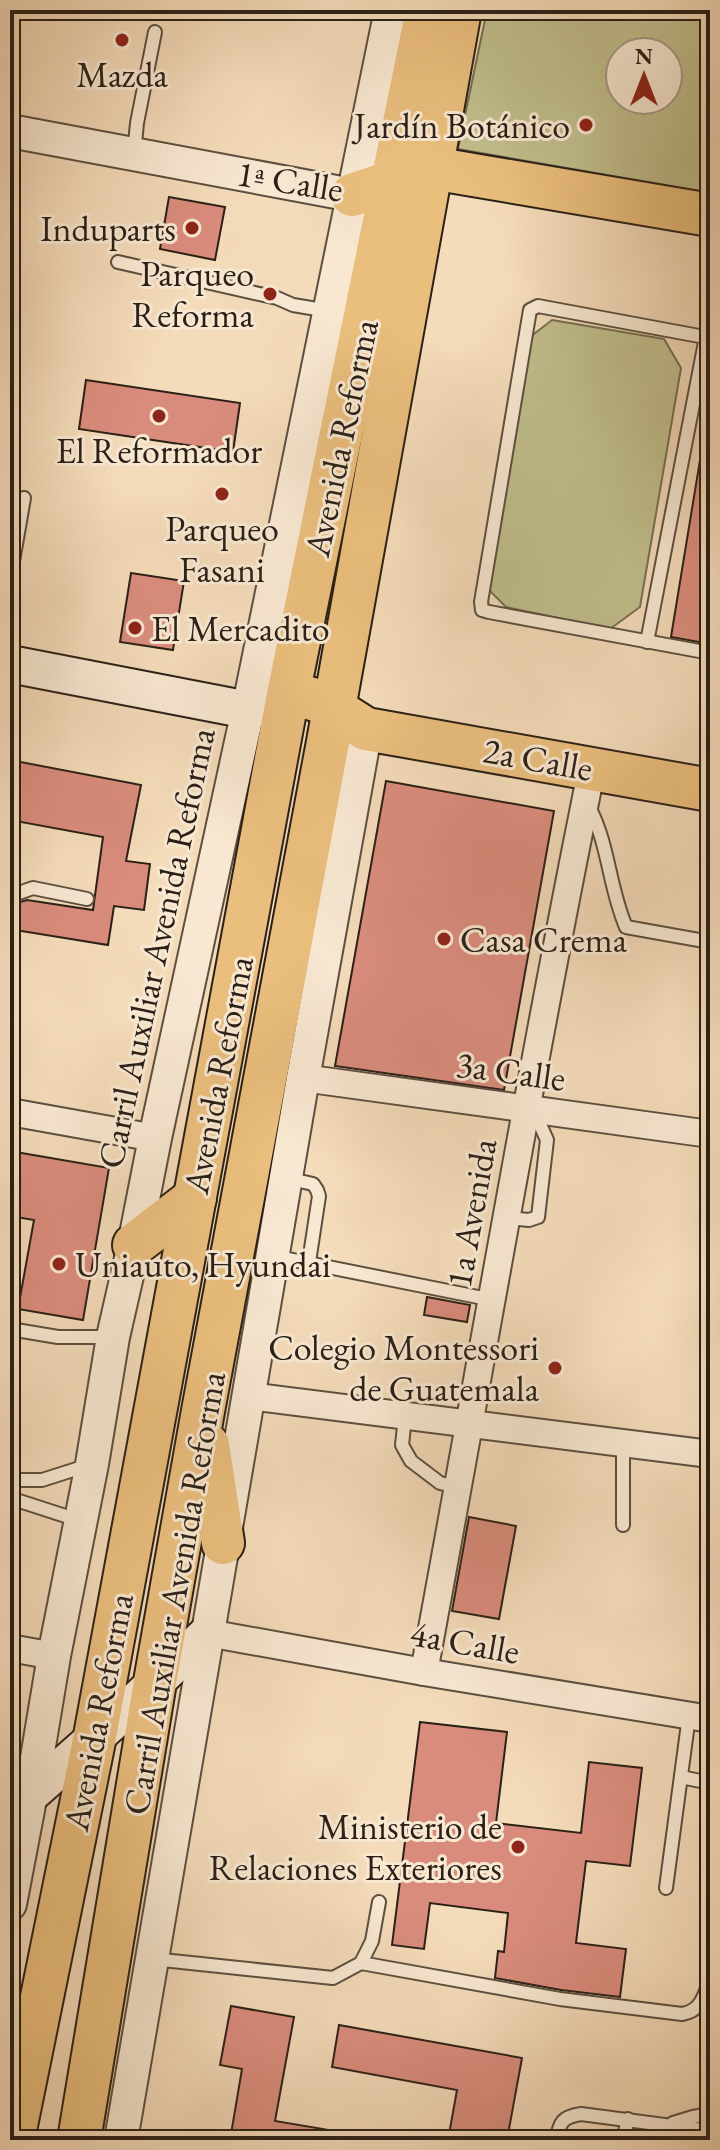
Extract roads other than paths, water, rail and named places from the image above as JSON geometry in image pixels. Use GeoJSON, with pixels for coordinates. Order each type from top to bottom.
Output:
{"type":"FeatureCollection","features":[{"type":"Feature","properties":{"kind":"main road","name":"Avenida Reforma"},"geometry":{"type":"LineString","coordinates":[[13,2140],[95,1736],[195,1198],[272,716],[393,182],[427,10]]}},
{"type":"Feature","properties":{"kind":"main road","name":"Avenida Reforma"},"geometry":{"type":"LineString","coordinates":[[79,2140],[203,1411],[342,727],[460,10]]}},
{"type":"Feature","properties":{"kind":"main road","name":"1ª Calle"},"geometry":{"type":"LineString","coordinates":[[352,195],[432,168],[710,215]]}},
{"type":"Feature","properties":{"kind":"main road","name":"2a Calle"},"geometry":{"type":"LineString","coordinates":[[10,664],[272,716],[297,698],[316,699],[342,727],[589,784],[710,790]]}},
{"type":"Feature","properties":{"kind":"main road"},"geometry":{"type":"LineString","coordinates":[[134,1245],[195,1198]]}},
{"type":"Feature","properties":{"kind":"main road"},"geometry":{"type":"LineString","coordinates":[[203,1411],[223,1543]]}},
{"type":"Feature","properties":{"kind":"main road"},"geometry":{"type":"LineString","coordinates":[[21,1800],[208,1633]]}},
{"type":"Feature","properties":{"kind":"street","name":"Carril Auxiliar Avenida Reforma"},"geometry":{"type":"LineString","coordinates":[[10,1904],[21,1800],[54,1656],[92,1464],[113,1337],[155,1138],[272,716],[329,311],[391,10]]}},
{"type":"Feature","properties":{"kind":"street","name":"1ª Calle"},"geometry":{"type":"LineString","coordinates":[[10,131],[352,195]]}},
{"type":"Feature","properties":{"kind":"street","name":"Carril Auxiliar Avenida Reforma"},"geometry":{"type":"LineString","coordinates":[[121,2140],[303,1078],[342,727]]}},
{"type":"Feature","properties":{"kind":"street","name":"1a Avenida"},"geometry":{"type":"LineString","coordinates":[[424,1672],[589,784]]}},
{"type":"Feature","properties":{"kind":"street","name":"3a Calle"},"geometry":{"type":"LineString","coordinates":[[303,1078],[710,1134]]}},
{"type":"Feature","properties":{"kind":"street"},"geometry":{"type":"LineString","coordinates":[[10,1112],[155,1138]]}},
{"type":"Feature","properties":{"kind":"street"},"geometry":{"type":"LineString","coordinates":[[249,1396],[710,1454]]}},
{"type":"Feature","properties":{"kind":"street","name":"4a Calle"},"geometry":{"type":"LineString","coordinates":[[208,1633],[700,1718]]}},
{"type":"Feature","properties":{"kind":"street"},"geometry":{"type":"LineString","coordinates":[[10,1648],[54,1656]]}},
{"type":"Feature","properties":{"kind":"lane"},"geometry":{"type":"LineString","coordinates":[[134,154],[155,32]]}},
{"type":"Feature","properties":{"kind":"lane"},"geometry":{"type":"LineString","coordinates":[[118,262],[329,311]]}},
{"type":"Feature","properties":{"kind":"lane"},"geometry":{"type":"LineString","coordinates":[[647,642],[708,338],[538,306],[530,310],[482,610],[647,642],[710,653]]}},
{"type":"Feature","properties":{"kind":"lane"},"geometry":{"type":"LineString","coordinates":[[10,579],[24,498]]}},
{"type":"Feature","properties":{"kind":"lane"},"geometry":{"type":"LineString","coordinates":[[589,784],[626,927],[710,942]]}},
{"type":"Feature","properties":{"kind":"lane"},"geometry":{"type":"LineString","coordinates":[[10,896],[33,888],[87,899]]}},
{"type":"Feature","properties":{"kind":"lane"},"geometry":{"type":"LineString","coordinates":[[286,1178],[313,1184],[319,1196],[309,1262]]}},
{"type":"Feature","properties":{"kind":"lane"},"geometry":{"type":"LineString","coordinates":[[273,1256],[493,1300]]}},
{"type":"Feature","properties":{"kind":"lane"},"geometry":{"type":"LineString","coordinates":[[10,1329],[58,1337],[113,1337]]}},
{"type":"Feature","properties":{"kind":"lane"},"geometry":{"type":"LineString","coordinates":[[405,1417],[402,1445],[411,1461],[440,1483],[458,1487]]}},
{"type":"Feature","properties":{"kind":"lane"},"geometry":{"type":"LineString","coordinates":[[623,1444],[623,1525]]}},
{"type":"Feature","properties":{"kind":"lane"},"geometry":{"type":"LineString","coordinates":[[10,1480],[42,1480],[92,1464]]}},
{"type":"Feature","properties":{"kind":"lane"},"geometry":{"type":"LineString","coordinates":[[10,1498],[81,1521]]}},
{"type":"Feature","properties":{"kind":"lane"},"geometry":{"type":"LineString","coordinates":[[666,1888],[681,1777],[700,1718]]}},
{"type":"Feature","properties":{"kind":"lane"},"geometry":{"type":"LineString","coordinates":[[681,1777],[710,1783]]}},
{"type":"Feature","properties":{"kind":"lane"},"geometry":{"type":"LineString","coordinates":[[151,1959],[333,1978],[361,1963],[372,1941],[379,1902]]}},
{"type":"Feature","properties":{"kind":"lane"},"geometry":{"type":"LineString","coordinates":[[361,1963],[560,1999],[682,2014],[692,2012],[702,2002],[710,1980]]}},
{"type":"Feature","properties":{"kind":"lane"},"geometry":{"type":"LineString","coordinates":[[556,2140],[559,2125],[568,2116],[581,2114],[669,2124],[685,2133],[710,2131]]}},
{"type":"Feature","properties":{"kind":"lane"},"geometry":{"type":"LineString","coordinates":[[669,2124],[710,2114]]}},
{"type":"Feature","properties":{"kind":"lane"},"geometry":{"type":"LineString","coordinates":[[623,2140],[628,2119]]}},
{"type":"Feature","properties":{"kind":"place","name":"Mazda"},"geometry":{"type":"Point","coordinates":[122,40]}},
{"type":"Feature","properties":{"kind":"place","name":"Jardín Botánico"},"geometry":{"type":"Point","coordinates":[586,125]}},
{"type":"Feature","properties":{"kind":"place","name":"Induparts"},"geometry":{"type":"Point","coordinates":[192,228]}},
{"type":"Feature","properties":{"kind":"place","name":"Parqueo Reforma"},"geometry":{"type":"Point","coordinates":[270,294]}},
{"type":"Feature","properties":{"kind":"place","name":"El Reformador"},"geometry":{"type":"Point","coordinates":[159,416]}},
{"type":"Feature","properties":{"kind":"place","name":"Parqueo Fasani"},"geometry":{"type":"Point","coordinates":[222,494]}},
{"type":"Feature","properties":{"kind":"place","name":"El Mercadito"},"geometry":{"type":"Point","coordinates":[135,628]}},
{"type":"Feature","properties":{"kind":"place","name":"Casa Crema"},"geometry":{"type":"Point","coordinates":[444,939]}},
{"type":"Feature","properties":{"kind":"place","name":"Uniauto, Hyundai"},"geometry":{"type":"Point","coordinates":[59,1264]}},
{"type":"Feature","properties":{"kind":"place","name":"Colegio Montessori de Guatemala"},"geometry":{"type":"Point","coordinates":[555,1368]}},
{"type":"Feature","properties":{"kind":"place","name":"Ministerio de Relaciones Exteriores"},"geometry":{"type":"Point","coordinates":[518,1847]}}]}
